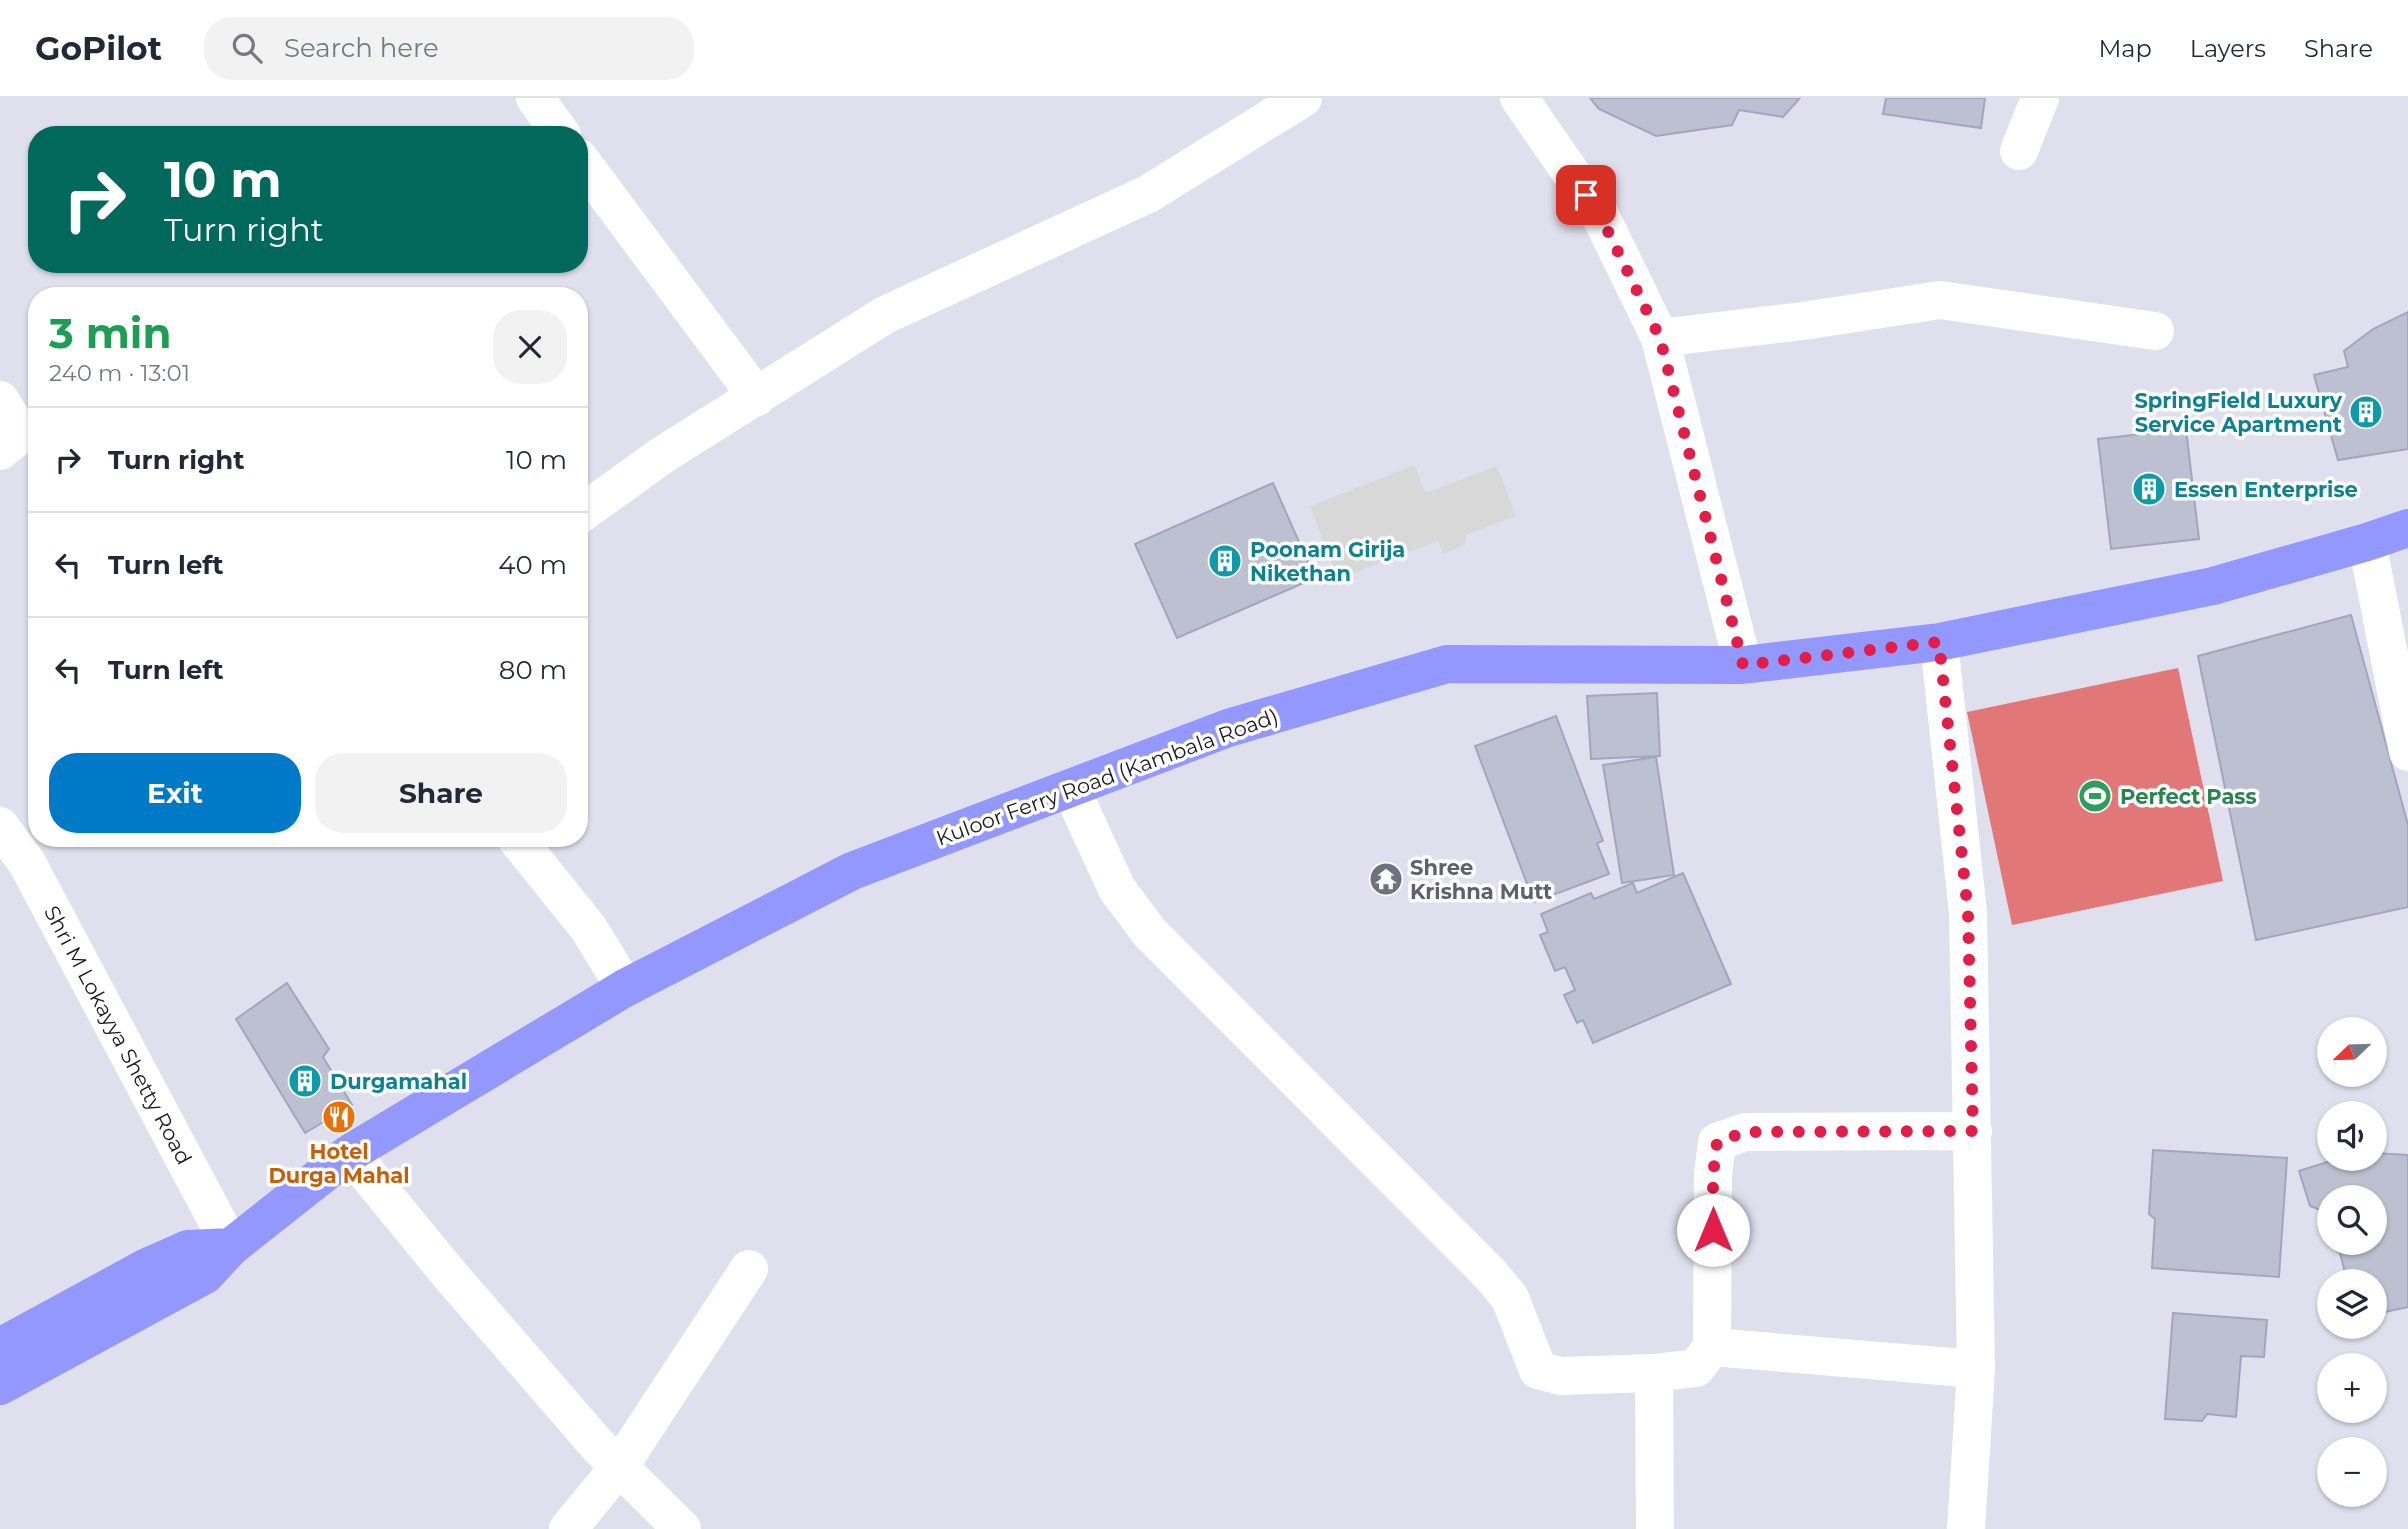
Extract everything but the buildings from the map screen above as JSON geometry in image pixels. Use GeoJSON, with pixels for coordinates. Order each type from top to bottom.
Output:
{"type":"FeatureCollection","features":[{"type":"Feature","properties":{"kind":"main road","name":"Kuloor Ferry Road (Kambala Road)"},"geometry":{"type":"LineString","coordinates":[[0,1386],[205,1275],[231,1247],[349,1153],[625,988],[852,871],[1228,728],[1447,664],[1743,665],[1939,642],[2213,586],[2408,528]]}},
{"type":"Feature","properties":{"kind":"main road"},"geometry":{"type":"LineString","coordinates":[[0,1347],[145,1268],[188,1249],[231,1247]]}},
{"type":"Feature","properties":{"kind":"street"},"geometry":{"type":"LineString","coordinates":[[535,98],[555,126]]}},
{"type":"Feature","properties":{"kind":"street"},"geometry":{"type":"LineString","coordinates":[[588,509],[664,454],[885,315],[1148,194],[1303,98]]}},
{"type":"Feature","properties":{"kind":"street"},"geometry":{"type":"LineString","coordinates":[[1519,98],[1600,215],[1660,338],[1743,665]]}},
{"type":"Feature","properties":{"kind":"street"},"geometry":{"type":"LineString","coordinates":[[2019,151],[2040,98]]}},
{"type":"Feature","properties":{"kind":"street"},"geometry":{"type":"LineString","coordinates":[[588,170],[757,397]]}},
{"type":"Feature","properties":{"kind":"street"},"geometry":{"type":"LineString","coordinates":[[1660,338],[1803,321],[1940,300],[2155,331]]}},
{"type":"Feature","properties":{"kind":"street"},"geometry":{"type":"LineString","coordinates":[[0,400],[21,434],[0,451]]}},
{"type":"Feature","properties":{"kind":"street"},"geometry":{"type":"LineString","coordinates":[[2367,542],[2408,752]]}},
{"type":"Feature","properties":{"kind":"street"},"geometry":{"type":"LineString","coordinates":[[1939,642],[1968,913],[1976,1369],[1966,1529]]}},
{"type":"Feature","properties":{"kind":"street"},"geometry":{"type":"LineString","coordinates":[[1071,789],[1117,889],[1150,933],[1490,1274],[1510,1298],[1538,1370],[1560,1376],[1654,1373],[1696,1368],[1712,1347],[1713,1175],[1717,1142],[1745,1132],[1973,1131]]}},
{"type":"Feature","properties":{"kind":"street","name":"Shri M Lokayya Shetty Road"},"geometry":{"type":"LineString","coordinates":[[0,827],[27,863],[231,1247]]}},
{"type":"Feature","properties":{"kind":"street"},"geometry":{"type":"LineString","coordinates":[[523,847],[589,929],[625,988]]}},
{"type":"Feature","properties":{"kind":"street"},"geometry":{"type":"LineString","coordinates":[[349,1153],[450,1275],[600,1448],[682,1529]]}},
{"type":"Feature","properties":{"kind":"street"},"geometry":{"type":"LineString","coordinates":[[568,1529],[619,1467],[749,1269]]}},
{"type":"Feature","properties":{"kind":"street"},"geometry":{"type":"LineString","coordinates":[[1712,1347],[1976,1369]]}},
{"type":"Feature","properties":{"kind":"street"},"geometry":{"type":"LineString","coordinates":[[1654,1373],[1655,1529]]}},
{"type":"Feature","properties":{"kind":"shaded area"},"geometry":{"type":"Polygon","coordinates":[[[1415,465],[1425,493],[1497,466],[1516,516],[1466,535],[1465,545],[1443,554],[1438,541],[1338,579],[1310,506],[1415,465]]]}},
{"type":"Feature","properties":{"kind":"shaded area","name":"Perfect Pass"},"geometry":{"type":"Polygon","coordinates":[[[2178,668],[2223,881],[2012,925],[1967,712],[2178,668]]]}},
{"type":"Feature","properties":{"kind":"place","name":"SpringField Luxury Service Apartment"},"geometry":{"type":"Point","coordinates":[2366,412]}},
{"type":"Feature","properties":{"kind":"place","name":"Essen Enterprise"},"geometry":{"type":"Point","coordinates":[2149,489]}},
{"type":"Feature","properties":{"kind":"place","name":"Poonam Girija Nikethan"},"geometry":{"type":"Point","coordinates":[1225,561]}},
{"type":"Feature","properties":{"kind":"place","name":"Perfect Pass"},"geometry":{"type":"Point","coordinates":[2095,796]}},
{"type":"Feature","properties":{"kind":"place","name":"Shree Krishna Mutt"},"geometry":{"type":"Point","coordinates":[1386,879]}},
{"type":"Feature","properties":{"kind":"place","name":"Durgamahal"},"geometry":{"type":"Point","coordinates":[305,1081]}},
{"type":"Feature","properties":{"kind":"place","name":"Hotel Durga Mahal"},"geometry":{"type":"Point","coordinates":[339,1117]}},
{"type":"Feature","properties":{"kind":"route"},"geometry":{"type":"LineString","coordinates":[[1586,195],[1600,215],[1660,338],[1743,665],[1939,642],[1968,913],[1973,1131],[1745,1132],[1717,1142],[1713,1175],[1713,1230]]}}]}
